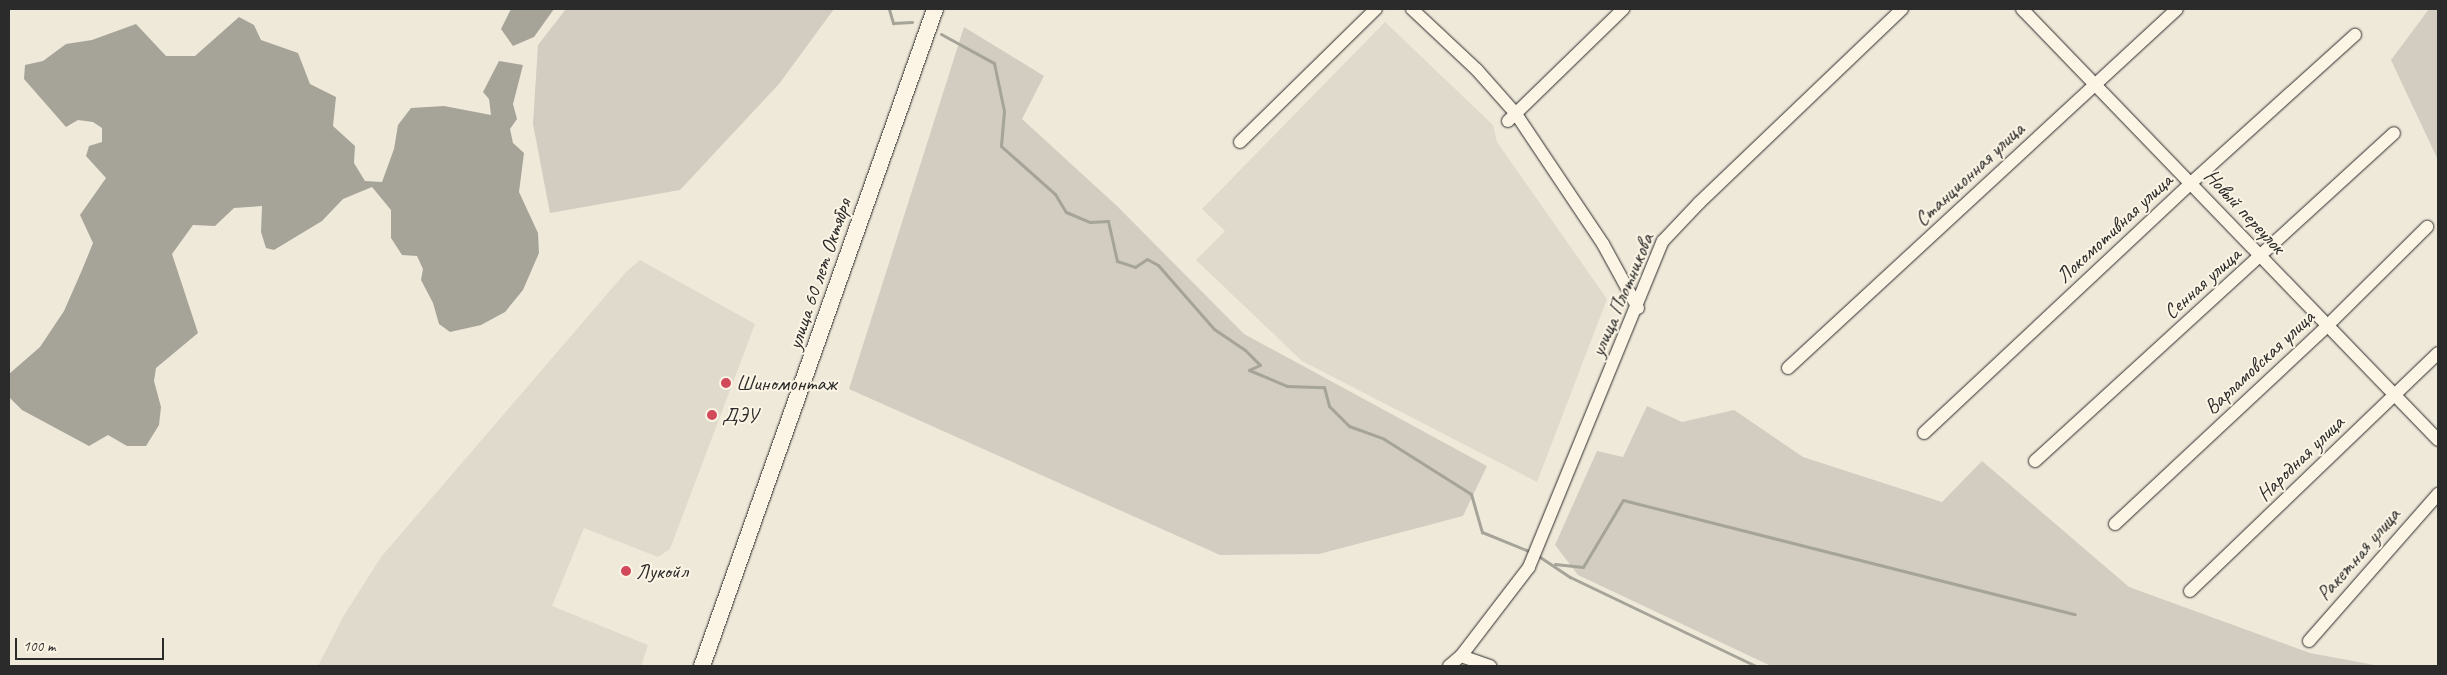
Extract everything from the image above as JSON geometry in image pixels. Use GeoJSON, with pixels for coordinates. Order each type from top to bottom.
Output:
{"type":"FeatureCollection","features":[{"type":"Feature","properties":{"kind":"main road","name":"улица 60 лет Октября"},"geometry":{"type":"LineString","coordinates":[[702,666],[935,9]]}},
{"type":"Feature","properties":{"kind":"street"},"geometry":{"type":"LineString","coordinates":[[1240,142],[1376,9]]}},
{"type":"Feature","properties":{"kind":"street"},"geometry":{"type":"LineString","coordinates":[[1412,9],[1477,70],[1603,244],[1638,308]]}},
{"type":"Feature","properties":{"kind":"street"},"geometry":{"type":"LineString","coordinates":[[1512,118],[1623,9]]}},
{"type":"Feature","properties":{"kind":"street","name":"улица Плотникова"},"geometry":{"type":"LineString","coordinates":[[1461,656],[1529,567],[1638,308],[1663,241],[1698,203],[1902,9]]}},
{"type":"Feature","properties":{"kind":"street","name":"Новый переулок"},"geometry":{"type":"LineString","coordinates":[[2022,9],[2191,183],[2259,258],[2438,440]]}},
{"type":"Feature","properties":{"kind":"street","name":"Станционная улица"},"geometry":{"type":"LineString","coordinates":[[1788,368],[2177,9]]}},
{"type":"Feature","properties":{"kind":"street","name":"Локомотивная улица"},"geometry":{"type":"LineString","coordinates":[[1924,433],[2191,183],[2355,35]]}},
{"type":"Feature","properties":{"kind":"street","name":"Сенная улица"},"geometry":{"type":"LineString","coordinates":[[2035,461],[2394,133]]}},
{"type":"Feature","properties":{"kind":"street","name":"Варламовская улица"},"geometry":{"type":"LineString","coordinates":[[2115,524],[2327,326],[2426,227]]}},
{"type":"Feature","properties":{"kind":"street","name":"Народная улица"},"geometry":{"type":"LineString","coordinates":[[2190,591],[2438,353]]}},
{"type":"Feature","properties":{"kind":"street","name":"Ракетная улица"},"geometry":{"type":"LineString","coordinates":[[2309,641],[2438,494]]}},
{"type":"Feature","properties":{"kind":"street"},"geometry":{"type":"LineString","coordinates":[[1449,666],[1461,656],[1490,666]]}},
{"type":"Feature","properties":{"kind":"shaded area"},"geometry":{"type":"Polygon","coordinates":[[[511,9],[554,9],[534,37],[513,46],[501,29],[511,9]]]}},
{"type":"Feature","properties":{"kind":"shaded area"},"geometry":{"type":"Polygon","coordinates":[[[566,9],[834,9],[779,84],[680,190],[550,213],[533,124],[538,45],[566,9]]]}},
{"type":"Feature","properties":{"kind":"shaded area"},"geometry":{"type":"Polygon","coordinates":[[[2429,9],[2438,10],[2438,160],[2391,60],[2429,9]]]}},
{"type":"Feature","properties":{"kind":"shaded area"},"geometry":{"type":"Polygon","coordinates":[[[239,17],[254,25],[261,40],[298,53],[310,84],[336,97],[333,126],[355,146],[354,163],[365,181],[382,182],[394,149],[398,125],[411,108],[444,106],[491,115],[489,99],[483,92],[499,61],[523,65],[513,104],[517,119],[510,129],[513,143],[524,153],[519,192],[538,233],[539,253],[523,290],[505,312],[481,325],[450,332],[439,324],[433,303],[421,280],[423,269],[417,256],[402,255],[391,238],[391,210],[372,187],[343,199],[322,221],[274,250],[266,248],[261,232],[262,206],[234,208],[215,226],[193,225],[172,254],[198,333],[156,368],[154,381],[161,407],[159,425],[146,446],[127,446],[108,435],[89,446],[22,410],[9,397],[9,374],[40,347],[64,311],[93,243],[80,215],[106,178],[86,156],[89,146],[102,142],[102,128],[93,122],[78,120],[66,127],[24,79],[25,65],[43,61],[66,44],[92,40],[136,24],[166,56],[195,56],[239,17]]]}},
{"type":"Feature","properties":{"kind":"shaded area"},"geometry":{"type":"Polygon","coordinates":[[[1385,22],[1493,125],[1497,142],[1607,299],[1537,482],[1302,361],[1196,260],[1225,231],[1202,209],[1385,22]]]}},
{"type":"Feature","properties":{"kind":"shaded area"},"geometry":{"type":"Polygon","coordinates":[[[964,27],[1044,76],[1022,119],[1117,206],[1244,334],[1487,466],[1463,516],[1319,554],[1220,555],[849,389],[964,27]]]}},
{"type":"Feature","properties":{"kind":"shaded area"},"geometry":{"type":"Polygon","coordinates":[[[640,260],[755,324],[670,549],[658,557],[584,528],[552,606],[648,645],[641,666],[318,666],[343,617],[381,557],[626,272],[640,260]]]}},
{"type":"Feature","properties":{"kind":"shaded area"},"geometry":{"type":"Polygon","coordinates":[[[1647,406],[1682,422],[1734,410],[1803,457],[1942,502],[1982,461],[2129,587],[2310,653],[2380,666],[1771,666],[1578,575],[1555,545],[1597,451],[1623,457],[1647,406]]]}},
{"type":"Feature","properties":{"kind":"waterway"},"geometry":{"type":"LineString","coordinates":[[889,9],[893,23],[912,22]]}},
{"type":"Feature","properties":{"kind":"waterway"},"geometry":{"type":"LineString","coordinates":[[941,34],[994,63],[1004,111],[1001,146],[1055,194],[1066,212],[1090,222],[1108,221],[1117,261],[1135,267],[1147,259],[1158,265],[1214,329],[1245,350],[1260,365],[1249,370],[1287,386],[1324,387],[1329,406],[1349,426],[1384,439],[1471,494],[1482,532],[1531,552]]}},
{"type":"Feature","properties":{"kind":"waterway"},"geometry":{"type":"LineString","coordinates":[[1555,564],[1583,567],[1623,500],[2075,614]]}},
{"type":"Feature","properties":{"kind":"waterway"},"geometry":{"type":"LineString","coordinates":[[1537,555],[1570,577],[1756,666]]}},
{"type":"Feature","properties":{"kind":"place","name":"Шиномонтаж"},"geometry":{"type":"Point","coordinates":[726,383]}},
{"type":"Feature","properties":{"kind":"place","name":"ДЭУ"},"geometry":{"type":"Point","coordinates":[712,415]}},
{"type":"Feature","properties":{"kind":"place","name":"Лукойл"},"geometry":{"type":"Point","coordinates":[626,571]}}]}
